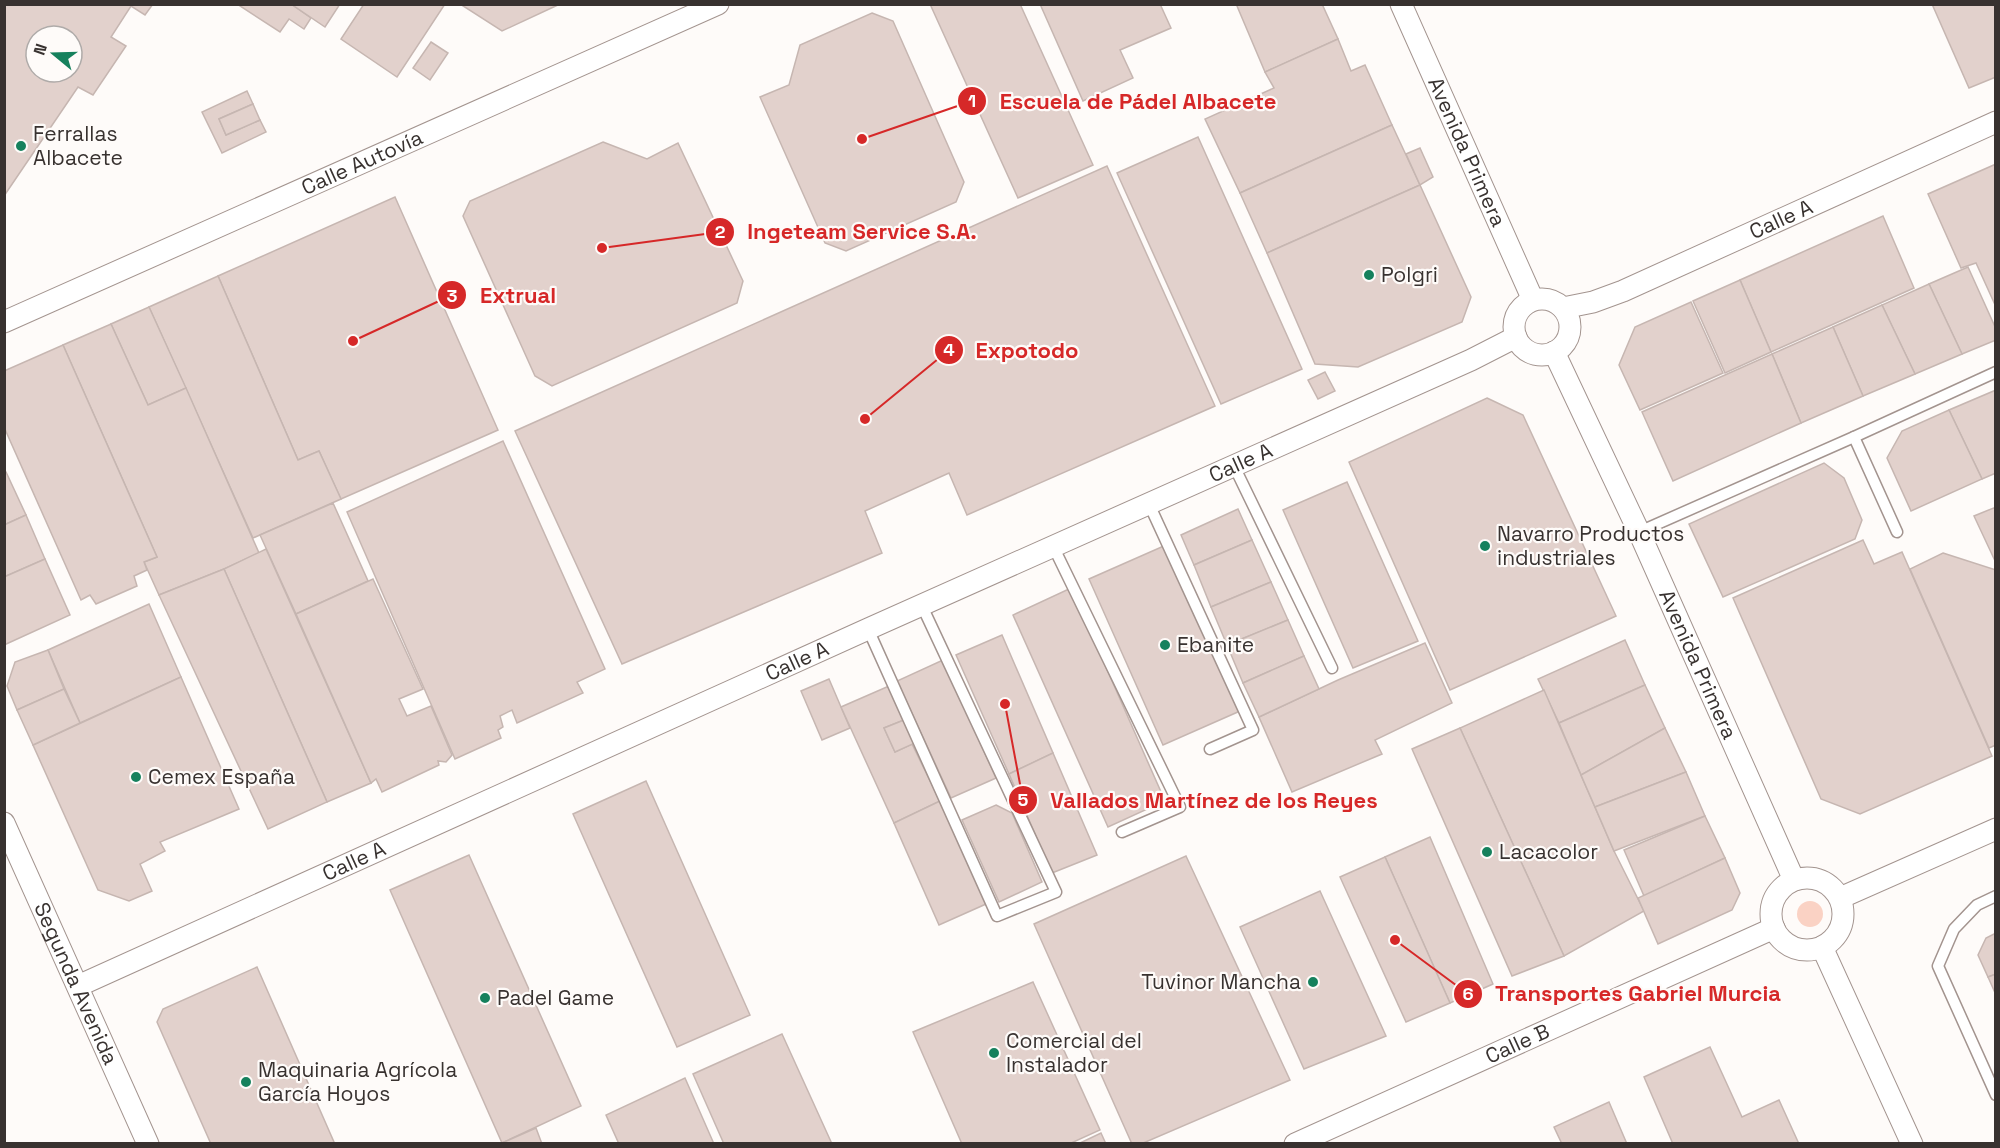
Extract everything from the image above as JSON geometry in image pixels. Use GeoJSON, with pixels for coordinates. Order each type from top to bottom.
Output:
{"type":"FeatureCollection","features":[{"type":"Feature","properties":{"kind":"street","name":"Calle Autovía"},"geometry":{"type":"LineString","coordinates":[[4,322],[718,4]]}},
{"type":"Feature","properties":{"kind":"street","name":"Avenida Primera"},"geometry":{"type":"LineString","coordinates":[[1401,4],[1533,300]]}},
{"type":"Feature","properties":{"kind":"street","name":"Calle A"},"geometry":{"type":"LineString","coordinates":[[1563,308],[1593,302],[1623,291],[1995,122]]}},
{"type":"Feature","properties":{"kind":"street"},"geometry":{"type":"LineString","coordinates":[[1533,300],[1549,300],[1563,308],[1568,315],[1570,333],[1567,340],[1554,352],[1543,355],[1531,353],[1521,346],[1514,328],[1519,311],[1533,300]]}},
{"type":"Feature","properties":{"kind":"street","name":"Calle A"},"geometry":{"type":"LineString","coordinates":[[78,987],[868,629],[1471,360],[1516,337]]}},
{"type":"Feature","properties":{"kind":"street","name":"Avenida Primera"},"geometry":{"type":"LineString","coordinates":[[1554,352],[1639,532],[1794,880]]}},
{"type":"Feature","properties":{"kind":"street","name":"Segunda Avenida"},"geometry":{"type":"LineString","coordinates":[[4,824],[148,1143]]}},
{"type":"Feature","properties":{"kind":"street"},"geometry":{"type":"LineString","coordinates":[[1840,898],[1995,829]]}},
{"type":"Feature","properties":{"kind":"street"},"geometry":{"type":"LineString","coordinates":[[1809,878],[1820,880],[1830,886],[1840,898],[1844,911],[1843,920],[1836,935],[1822,946],[1808,950],[1796,948],[1785,943],[1774,928],[1771,912],[1773,902],[1780,890],[1794,880],[1809,878]]}},
{"type":"Feature","properties":{"kind":"street","name":"Calle B"},"geometry":{"type":"LineString","coordinates":[[1295,1143],[1774,928]]}},
{"type":"Feature","properties":{"kind":"street"},"geometry":{"type":"LineString","coordinates":[[1822,946],[1912,1143]]}},
{"type":"Feature","properties":{"kind":"lane"},"geometry":{"type":"LineString","coordinates":[[1639,532],[1995,372]]}},
{"type":"Feature","properties":{"kind":"lane"},"geometry":{"type":"LineString","coordinates":[[1854,437],[1897,532]]}},
{"type":"Feature","properties":{"kind":"lane"},"geometry":{"type":"LineString","coordinates":[[1234,466],[1332,668]]}},
{"type":"Feature","properties":{"kind":"lane"},"geometry":{"type":"LineString","coordinates":[[1149,504],[1252,730],[1210,748]]}},
{"type":"Feature","properties":{"kind":"lane"},"geometry":{"type":"LineString","coordinates":[[1053,546],[1180,807],[1122,832]]}},
{"type":"Feature","properties":{"kind":"lane"},"geometry":{"type":"LineString","coordinates":[[868,629],[997,916],[1056,892],[922,606]]}},
{"type":"Feature","properties":{"kind":"lane"},"geometry":{"type":"LineString","coordinates":[[1995,896],[1977,905],[1954,929],[1938,966],[1995,1095]]}},
{"type":"Feature","properties":{"kind":"shaded area"},"geometry":{"type":"Polygon","coordinates":[[[1810,901],[1819,905],[1823,914],[1819,923],[1810,927],[1801,923],[1797,914],[1801,905],[1810,901]]]}},
{"type":"Feature","properties":{"kind":"building","name":"Ferrallas Albacete"},"geometry":{"type":"Polygon","coordinates":[[[4,4],[153,4],[145,15],[131,6],[111,37],[126,46],[93,95],[78,87],[4,196],[4,4]]]}},
{"type":"Feature","properties":{"kind":"building"},"geometry":{"type":"Polygon","coordinates":[[[237,4],[291,4],[311,18],[304,29],[289,19],[280,32],[237,4]]]}},
{"type":"Feature","properties":{"kind":"building"},"geometry":{"type":"Polygon","coordinates":[[[291,4],[340,4],[325,27],[291,4]]]}},
{"type":"Feature","properties":{"kind":"building"},"geometry":{"type":"Polygon","coordinates":[[[364,4],[445,4],[397,77],[341,39],[364,4]]]}},
{"type":"Feature","properties":{"kind":"building"},"geometry":{"type":"Polygon","coordinates":[[[460,4],[560,4],[502,31],[460,4]]]}},
{"type":"Feature","properties":{"kind":"building"},"geometry":{"type":"Polygon","coordinates":[[[930,4],[1020,4],[1093,165],[1018,198],[930,4]]]}},
{"type":"Feature","properties":{"kind":"building"},"geometry":{"type":"Polygon","coordinates":[[[1040,4],[1160,4],[1171,28],[1120,50],[1133,78],[1083,101],[1040,4]]]}},
{"type":"Feature","properties":{"kind":"building"},"geometry":{"type":"Polygon","coordinates":[[[1240,4],[1322,4],[1338,39],[1265,72],[1237,6],[1240,4]]]}},
{"type":"Feature","properties":{"kind":"building"},"geometry":{"type":"Polygon","coordinates":[[[1932,4],[1996,4],[1996,77],[1969,88],[1932,4]]]}},
{"type":"Feature","properties":{"kind":"building"},"geometry":{"type":"Polygon","coordinates":[[[872,13],[893,21],[964,182],[956,202],[846,251],[825,243],[760,97],[789,85],[800,45],[872,13]]]}},
{"type":"Feature","properties":{"kind":"building"},"geometry":{"type":"Polygon","coordinates":[[[1338,39],[1351,71],[1365,65],[1392,125],[1240,193],[1205,119],[1274,88],[1265,72],[1338,39]]]}},
{"type":"Feature","properties":{"kind":"building"},"geometry":{"type":"Polygon","coordinates":[[[431,42],[448,53],[430,80],[413,68],[431,42]]]}},
{"type":"Feature","properties":{"kind":"building"},"geometry":{"type":"Polygon","coordinates":[[[247,91],[253,104],[219,119],[226,135],[260,120],[266,132],[222,153],[202,112],[247,91]]]}},
{"type":"Feature","properties":{"kind":"building"},"geometry":{"type":"Polygon","coordinates":[[[253,104],[260,120],[226,135],[219,119],[253,104]]]}},
{"type":"Feature","properties":{"kind":"building"},"geometry":{"type":"Polygon","coordinates":[[[1392,125],[1420,185],[1267,253],[1240,193],[1392,125]]]}},
{"type":"Feature","properties":{"kind":"building"},"geometry":{"type":"Polygon","coordinates":[[[1198,137],[1302,369],[1221,404],[1117,173],[1198,137]]]}},
{"type":"Feature","properties":{"kind":"building"},"geometry":{"type":"Polygon","coordinates":[[[603,142],[647,159],[678,143],[743,281],[737,303],[552,386],[535,376],[463,216],[470,201],[603,142]]]}},
{"type":"Feature","properties":{"kind":"building"},"geometry":{"type":"Polygon","coordinates":[[[1420,148],[1433,177],[1420,185],[1406,154],[1420,148]]]}},
{"type":"Feature","properties":{"kind":"building"},"geometry":{"type":"Polygon","coordinates":[[[1996,164],[1996,307],[1976,263],[1961,268],[1928,194],[1996,164]]]}},
{"type":"Feature","properties":{"kind":"building"},"geometry":{"type":"Polygon","coordinates":[[[1107,166],[1215,406],[967,515],[949,473],[865,511],[882,553],[622,664],[515,431],[1107,166]]]}},
{"type":"Feature","properties":{"kind":"building","name":"Polgri"},"geometry":{"type":"Polygon","coordinates":[[[1420,185],[1471,297],[1462,322],[1358,367],[1315,364],[1267,253],[1420,185]]]}},
{"type":"Feature","properties":{"kind":"building"},"geometry":{"type":"Polygon","coordinates":[[[395,197],[498,430],[341,499],[319,451],[298,460],[218,276],[395,197]]]}},
{"type":"Feature","properties":{"kind":"building"},"geometry":{"type":"Polygon","coordinates":[[[1883,216],[1914,288],[1771,352],[1740,280],[1883,216]]]}},
{"type":"Feature","properties":{"kind":"building"},"geometry":{"type":"Polygon","coordinates":[[[1968,267],[1996,329],[1996,340],[1962,354],[1929,284],[1968,267]]]}},
{"type":"Feature","properties":{"kind":"building"},"geometry":{"type":"Polygon","coordinates":[[[218,276],[298,460],[319,451],[341,499],[253,538],[149,307],[218,276]]]}},
{"type":"Feature","properties":{"kind":"building"},"geometry":{"type":"Polygon","coordinates":[[[1740,280],[1771,352],[1725,373],[1693,301],[1740,280]]]}},
{"type":"Feature","properties":{"kind":"building"},"geometry":{"type":"Polygon","coordinates":[[[1929,284],[1962,354],[1915,374],[1882,305],[1929,284]]]}},
{"type":"Feature","properties":{"kind":"building"},"geometry":{"type":"Polygon","coordinates":[[[1691,302],[1723,373],[1640,410],[1619,365],[1635,327],[1691,302]]]}},
{"type":"Feature","properties":{"kind":"building"},"geometry":{"type":"Polygon","coordinates":[[[1882,305],[1915,374],[1863,396],[1833,327],[1882,305]]]}},
{"type":"Feature","properties":{"kind":"building"},"geometry":{"type":"Polygon","coordinates":[[[149,307],[186,388],[148,405],[111,324],[149,307]]]}},
{"type":"Feature","properties":{"kind":"building"},"geometry":{"type":"Polygon","coordinates":[[[111,324],[148,405],[186,388],[259,553],[159,595],[144,562],[157,557],[63,345],[111,324]]]}},
{"type":"Feature","properties":{"kind":"building"},"geometry":{"type":"Polygon","coordinates":[[[1833,327],[1863,396],[1801,423],[1772,354],[1833,327]]]}},
{"type":"Feature","properties":{"kind":"building"},"geometry":{"type":"Polygon","coordinates":[[[63,345],[157,557],[144,562],[147,570],[134,576],[137,586],[96,604],[90,595],[81,600],[4,427],[4,371],[63,345]]]}},
{"type":"Feature","properties":{"kind":"building"},"geometry":{"type":"Polygon","coordinates":[[[1772,354],[1801,423],[1673,481],[1642,412],[1772,354]]]}},
{"type":"Feature","properties":{"kind":"building"},"geometry":{"type":"Polygon","coordinates":[[[1325,372],[1335,391],[1318,399],[1308,380],[1325,372]]]}},
{"type":"Feature","properties":{"kind":"building"},"geometry":{"type":"Polygon","coordinates":[[[1996,390],[1996,473],[1982,479],[1949,410],[1996,390]]]}},
{"type":"Feature","properties":{"kind":"building","name":"Navarro Productos industriales"},"geometry":{"type":"Polygon","coordinates":[[[1487,398],[1523,415],[1616,616],[1450,690],[1349,462],[1487,398]]]}},
{"type":"Feature","properties":{"kind":"building"},"geometry":{"type":"Polygon","coordinates":[[[1949,410],[1982,479],[1911,511],[1887,458],[1902,431],[1949,410]]]}},
{"type":"Feature","properties":{"kind":"building"},"geometry":{"type":"Polygon","coordinates":[[[503,441],[605,669],[577,682],[583,693],[517,723],[512,710],[500,716],[503,727],[498,730],[501,738],[455,759],[347,512],[503,441]]]}},
{"type":"Feature","properties":{"kind":"building"},"geometry":{"type":"Polygon","coordinates":[[[1824,463],[1844,478],[1862,520],[1855,539],[1723,597],[1689,524],[1824,463]]]}},
{"type":"Feature","properties":{"kind":"building"},"geometry":{"type":"Polygon","coordinates":[[[4,472],[26,515],[4,525],[4,472]]]}},
{"type":"Feature","properties":{"kind":"building"},"geometry":{"type":"Polygon","coordinates":[[[1347,482],[1418,641],[1353,668],[1283,510],[1347,482]]]}},
{"type":"Feature","properties":{"kind":"building"},"geometry":{"type":"Polygon","coordinates":[[[333,503],[368,581],[296,614],[260,535],[333,503]]]}},
{"type":"Feature","properties":{"kind":"building"},"geometry":{"type":"Polygon","coordinates":[[[1996,507],[1996,563],[1974,516],[1996,507]]]}},
{"type":"Feature","properties":{"kind":"building"},"geometry":{"type":"Polygon","coordinates":[[[1238,509],[1252,540],[1194,565],[1181,535],[1238,509]]]}},
{"type":"Feature","properties":{"kind":"building"},"geometry":{"type":"Polygon","coordinates":[[[26,515],[45,559],[4,577],[4,525],[26,515]]]}},
{"type":"Feature","properties":{"kind":"building"},"geometry":{"type":"Polygon","coordinates":[[[1252,540],[1271,582],[1211,607],[1194,565],[1252,540]]]}},
{"type":"Feature","properties":{"kind":"building"},"geometry":{"type":"Polygon","coordinates":[[[1863,540],[1874,564],[1902,552],[1992,756],[1860,814],[1821,799],[1733,598],[1863,540]]]}},
{"type":"Feature","properties":{"kind":"building","name":"Ebanite"},"geometry":{"type":"Polygon","coordinates":[[[1166,545],[1240,711],[1163,745],[1089,579],[1166,545]]]}},
{"type":"Feature","properties":{"kind":"building"},"geometry":{"type":"Polygon","coordinates":[[[266,549],[371,783],[327,802],[224,569],[266,549]]]}},
{"type":"Feature","properties":{"kind":"building"},"geometry":{"type":"Polygon","coordinates":[[[1943,553],[1996,570],[1996,745],[1989,748],[1910,569],[1943,553]]]}},
{"type":"Feature","properties":{"kind":"building"},"geometry":{"type":"Polygon","coordinates":[[[45,559],[70,615],[4,645],[4,577],[45,559]]]}},
{"type":"Feature","properties":{"kind":"building"},"geometry":{"type":"Polygon","coordinates":[[[224,569],[327,802],[268,829],[159,595],[224,569]]]}},
{"type":"Feature","properties":{"kind":"building"},"geometry":{"type":"Polygon","coordinates":[[[373,579],[423,689],[399,699],[407,716],[431,706],[452,755],[446,762],[438,761],[439,765],[382,792],[376,779],[371,783],[296,614],[373,579]]]}},
{"type":"Feature","properties":{"kind":"building"},"geometry":{"type":"Polygon","coordinates":[[[1271,582],[1288,620],[1227,645],[1211,607],[1271,582]]]}},
{"type":"Feature","properties":{"kind":"building"},"geometry":{"type":"Polygon","coordinates":[[[1071,588],[1165,801],[1108,827],[1013,615],[1071,588]]]}},
{"type":"Feature","properties":{"kind":"building"},"geometry":{"type":"Polygon","coordinates":[[[149,604],[181,677],[80,723],[48,650],[149,604]]]}},
{"type":"Feature","properties":{"kind":"building"},"geometry":{"type":"Polygon","coordinates":[[[1288,620],[1304,656],[1243,683],[1227,645],[1288,620]]]}},
{"type":"Feature","properties":{"kind":"building"},"geometry":{"type":"Polygon","coordinates":[[[1002,635],[1053,753],[1009,774],[956,655],[1002,635]]]}},
{"type":"Feature","properties":{"kind":"building"},"geometry":{"type":"Polygon","coordinates":[[[1625,640],[1645,685],[1559,723],[1538,679],[1625,640]]]}},
{"type":"Feature","properties":{"kind":"building"},"geometry":{"type":"Polygon","coordinates":[[[1425,643],[1452,703],[1375,740],[1382,754],[1292,792],[1259,717],[1425,643]]]}},
{"type":"Feature","properties":{"kind":"building"},"geometry":{"type":"Polygon","coordinates":[[[48,650],[64,689],[17,710],[7,686],[15,662],[48,650]]]}},
{"type":"Feature","properties":{"kind":"building"},"geometry":{"type":"Polygon","coordinates":[[[1304,656],[1319,689],[1259,717],[1243,683],[1304,656]]]}},
{"type":"Feature","properties":{"kind":"building"},"geometry":{"type":"Polygon","coordinates":[[[943,660],[996,778],[951,798],[897,681],[943,660]]]}},
{"type":"Feature","properties":{"kind":"building","name":"Cemex España"},"geometry":{"type":"Polygon","coordinates":[[[181,677],[239,809],[160,842],[165,851],[140,864],[152,891],[129,901],[98,890],[33,745],[181,677]]]}},
{"type":"Feature","properties":{"kind":"building"},"geometry":{"type":"Polygon","coordinates":[[[829,679],[850,728],[822,740],[801,691],[829,679]]]}},
{"type":"Feature","properties":{"kind":"building"},"geometry":{"type":"Polygon","coordinates":[[[1645,685],[1665,728],[1581,775],[1559,723],[1645,685]]]}},
{"type":"Feature","properties":{"kind":"building"},"geometry":{"type":"Polygon","coordinates":[[[889,686],[904,720],[884,728],[895,752],[912,744],[940,801],[894,823],[841,707],[889,686]]]}},
{"type":"Feature","properties":{"kind":"building"},"geometry":{"type":"Polygon","coordinates":[[[64,689],[80,723],[33,745],[17,710],[64,689]]]}},
{"type":"Feature","properties":{"kind":"building"},"geometry":{"type":"Polygon","coordinates":[[[1544,690],[1614,851],[1644,911],[1564,956],[1460,728],[1544,690]]]}},
{"type":"Feature","properties":{"kind":"building"},"geometry":{"type":"Polygon","coordinates":[[[904,720],[915,743],[895,752],[884,728],[904,720]]]}},
{"type":"Feature","properties":{"kind":"building","name":"Lacacolor"},"geometry":{"type":"Polygon","coordinates":[[[1460,728],[1564,956],[1512,976],[1412,749],[1460,728]]]}},
{"type":"Feature","properties":{"kind":"building"},"geometry":{"type":"Polygon","coordinates":[[[1665,728],[1686,772],[1595,807],[1581,775],[1665,728]]]}},
{"type":"Feature","properties":{"kind":"building"},"geometry":{"type":"Polygon","coordinates":[[[1053,753],[1097,855],[1052,873],[1009,774],[1053,753]]]}},
{"type":"Feature","properties":{"kind":"building"},"geometry":{"type":"Polygon","coordinates":[[[1686,772],[1705,816],[1614,851],[1595,807],[1686,772]]]}},
{"type":"Feature","properties":{"kind":"building"},"geometry":{"type":"Polygon","coordinates":[[[646,781],[750,1015],[677,1047],[573,814],[646,781]]]}},
{"type":"Feature","properties":{"kind":"building"},"geometry":{"type":"Polygon","coordinates":[[[940,801],[986,904],[939,925],[894,823],[940,801]]]}},
{"type":"Feature","properties":{"kind":"building"},"geometry":{"type":"Polygon","coordinates":[[[996,805],[1012,813],[1042,882],[999,902],[962,820],[996,805]]]}},
{"type":"Feature","properties":{"kind":"building"},"geometry":{"type":"Polygon","coordinates":[[[1705,816],[1725,858],[1644,896],[1624,850],[1705,816]]]}},
{"type":"Feature","properties":{"kind":"building"},"geometry":{"type":"Polygon","coordinates":[[[1430,837],[1493,984],[1450,1003],[1385,857],[1430,837]]]}},
{"type":"Feature","properties":{"kind":"building","name":"Padel Game"},"geometry":{"type":"Polygon","coordinates":[[[469,855],[581,1106],[502,1143],[390,890],[469,855]]]}},
{"type":"Feature","properties":{"kind":"building"},"geometry":{"type":"Polygon","coordinates":[[[1186,856],[1290,1080],[1141,1144],[1132,1144],[1034,924],[1186,856]]]}},
{"type":"Feature","properties":{"kind":"building"},"geometry":{"type":"Polygon","coordinates":[[[1385,857],[1450,1003],[1406,1022],[1340,877],[1385,857]]]}},
{"type":"Feature","properties":{"kind":"building"},"geometry":{"type":"Polygon","coordinates":[[[1725,858],[1740,893],[1732,910],[1658,944],[1638,898],[1725,858]]]}},
{"type":"Feature","properties":{"kind":"building","name":"Tuvinor Mancha"},"geometry":{"type":"Polygon","coordinates":[[[1320,891],[1386,1036],[1304,1069],[1240,927],[1320,891]]]}},
{"type":"Feature","properties":{"kind":"building"},"geometry":{"type":"Polygon","coordinates":[[[1996,933],[1996,974],[1988,977],[1978,955],[1986,938],[1996,933]]]}},
{"type":"Feature","properties":{"kind":"building","name":"Maquinaria Agrícola García Hoyos"},"geometry":{"type":"Polygon","coordinates":[[[257,967],[334,1142],[331,1144],[211,1144],[157,1022],[163,1009],[257,967]]]}},
{"type":"Feature","properties":{"kind":"building"},"geometry":{"type":"Polygon","coordinates":[[[1996,974],[1996,995],[1988,977],[1996,974]]]}},
{"type":"Feature","properties":{"kind":"building","name":"Comercial del Instalador"},"geometry":{"type":"Polygon","coordinates":[[[1033,982],[1100,1130],[1069,1144],[962,1144],[913,1032],[1033,982]]]}},
{"type":"Feature","properties":{"kind":"building"},"geometry":{"type":"Polygon","coordinates":[[[782,1034],[832,1144],[724,1144],[693,1074],[782,1034]]]}},
{"type":"Feature","properties":{"kind":"building"},"geometry":{"type":"Polygon","coordinates":[[[1710,1047],[1742,1117],[1779,1100],[1799,1144],[1673,1144],[1644,1077],[1710,1047]]]}},
{"type":"Feature","properties":{"kind":"building"},"geometry":{"type":"Polygon","coordinates":[[[685,1078],[714,1144],[619,1144],[606,1115],[685,1078]]]}},
{"type":"Feature","properties":{"kind":"building"},"geometry":{"type":"Polygon","coordinates":[[[1609,1102],[1627,1144],[1562,1144],[1554,1127],[1609,1102]]]}},
{"type":"Feature","properties":{"kind":"building"},"geometry":{"type":"Polygon","coordinates":[[[536,1128],[542,1144],[501,1144],[502,1143],[536,1128]]]}},
{"type":"Feature","properties":{"kind":"building"},"geometry":{"type":"Polygon","coordinates":[[[1101,1133],[1106,1144],[1078,1144],[1101,1133]]]}},
{"type":"Feature","properties":{"kind":"place","name":"Escuela de Pádel Albacete"},"geometry":{"type":"Point","coordinates":[862,139]}},
{"type":"Feature","properties":{"kind":"place","name":"Ferrallas Albacete"},"geometry":{"type":"Point","coordinates":[21,146]}},
{"type":"Feature","properties":{"kind":"place","name":"Ingeteam Service S.A."},"geometry":{"type":"Point","coordinates":[602,248]}},
{"type":"Feature","properties":{"kind":"place","name":"Polgri"},"geometry":{"type":"Point","coordinates":[1369,275]}},
{"type":"Feature","properties":{"kind":"place","name":"Extrual"},"geometry":{"type":"Point","coordinates":[353,341]}},
{"type":"Feature","properties":{"kind":"place","name":"Expotodo"},"geometry":{"type":"Point","coordinates":[865,419]}},
{"type":"Feature","properties":{"kind":"place","name":"Navarro Productos industriales"},"geometry":{"type":"Point","coordinates":[1485,546]}},
{"type":"Feature","properties":{"kind":"place","name":"Ebanite"},"geometry":{"type":"Point","coordinates":[1165,645]}},
{"type":"Feature","properties":{"kind":"place","name":"Vallados Martínez de los Reyes"},"geometry":{"type":"Point","coordinates":[1005,704]}},
{"type":"Feature","properties":{"kind":"place","name":"Cemex España"},"geometry":{"type":"Point","coordinates":[136,777]}},
{"type":"Feature","properties":{"kind":"place","name":"Lacacolor"},"geometry":{"type":"Point","coordinates":[1487,852]}},
{"type":"Feature","properties":{"kind":"place","name":"Transportes Gabriel Murcia"},"geometry":{"type":"Point","coordinates":[1395,940]}},
{"type":"Feature","properties":{"kind":"place","name":"Tuvinor Mancha"},"geometry":{"type":"Point","coordinates":[1313,982]}},
{"type":"Feature","properties":{"kind":"place","name":"Padel Game"},"geometry":{"type":"Point","coordinates":[485,998]}},
{"type":"Feature","properties":{"kind":"place","name":"Comercial del Instalador"},"geometry":{"type":"Point","coordinates":[994,1053]}},
{"type":"Feature","properties":{"kind":"place","name":"Maquinaria Agrícola García Hoyos"},"geometry":{"type":"Point","coordinates":[246,1082]}}]}
